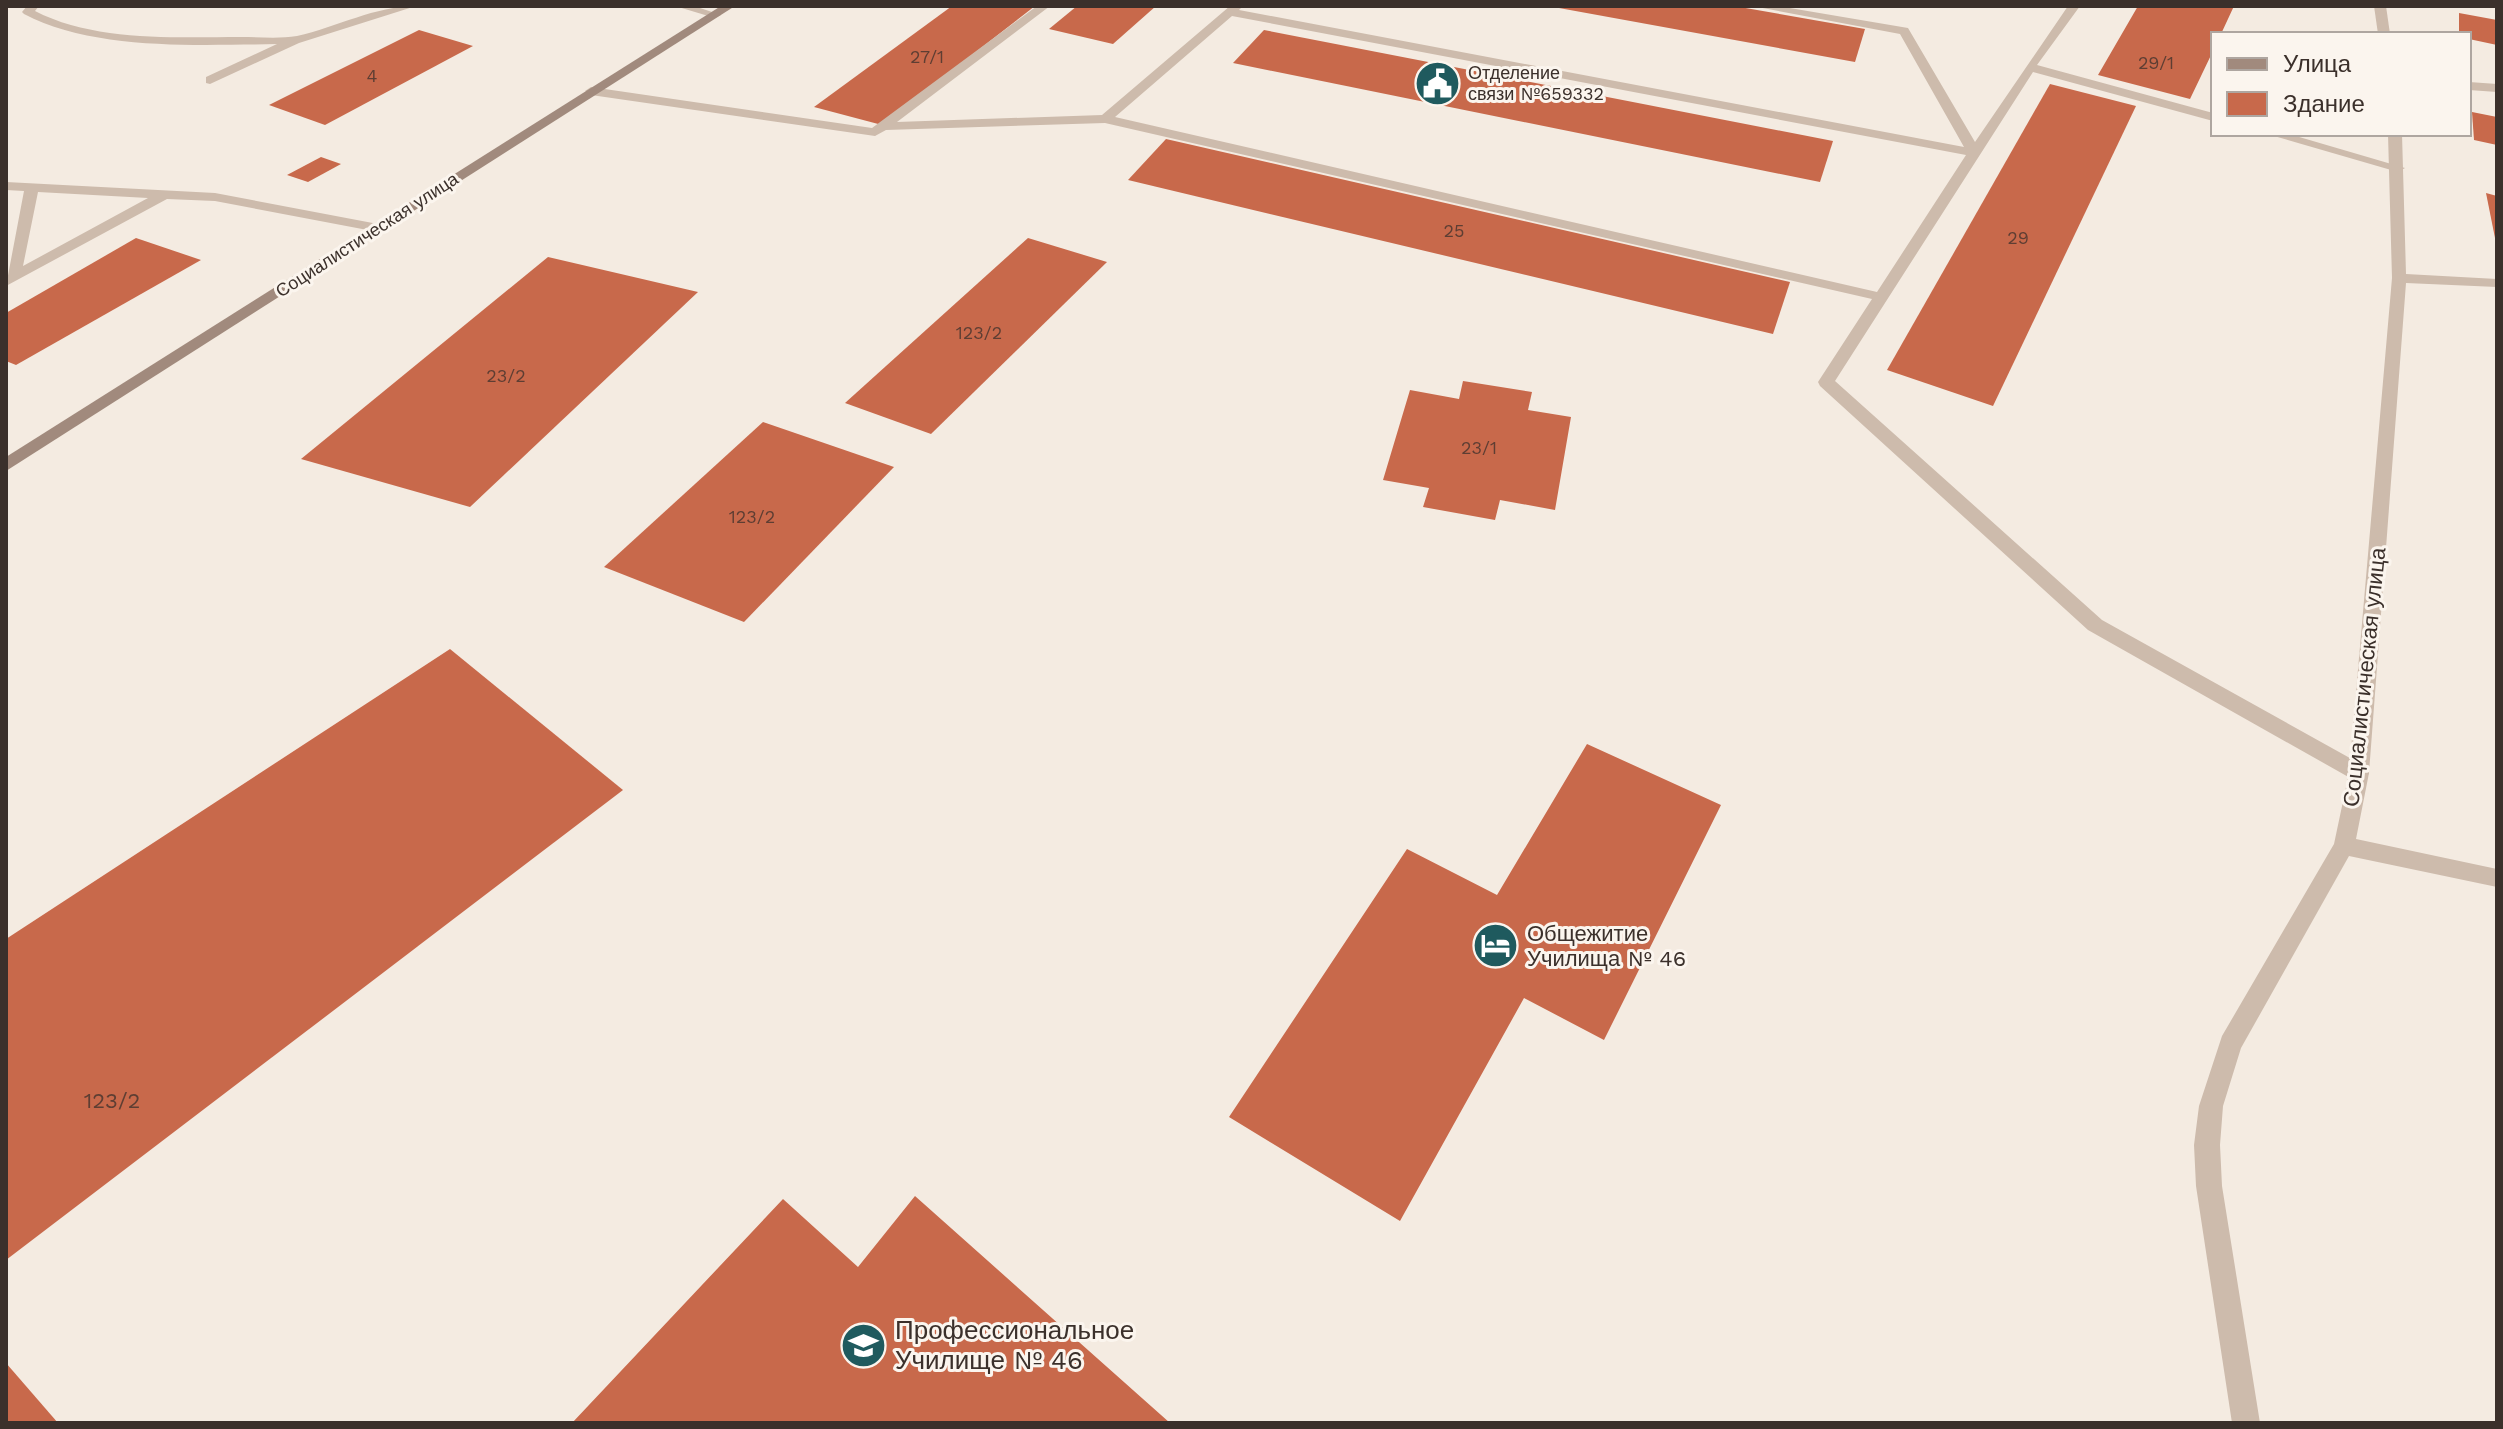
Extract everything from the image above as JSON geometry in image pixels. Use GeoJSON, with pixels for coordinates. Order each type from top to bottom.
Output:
{"type":"FeatureCollection","features":[{"type":"Feature","properties":{"kind":"main road","name":"Социалистическая улица"},"geometry":{"type":"LineString","coordinates":[[6,465],[729,6]]}},
{"type":"Feature","properties":{"kind":"street"},"geometry":{"type":"LineString","coordinates":[[33,6],[28,12],[51,23],[132,37],[295,40]]}},
{"type":"Feature","properties":{"kind":"street"},"geometry":{"type":"LineString","coordinates":[[210,80],[295,40],[410,6]]}},
{"type":"Feature","properties":{"kind":"street"},"geometry":{"type":"LineString","coordinates":[[681,6],[715,15]]}},
{"type":"Feature","properties":{"kind":"street"},"geometry":{"type":"LineString","coordinates":[[591,91],[875,132],[1044,6]]}},
{"type":"Feature","properties":{"kind":"street"},"geometry":{"type":"LineString","coordinates":[[1758,6],[1904,31],[1974,153]]}},
{"type":"Feature","properties":{"kind":"street"},"geometry":{"type":"LineString","coordinates":[[2074,6],[2030,67],[1826,382],[2095,625],[2359,773]]}},
{"type":"Feature","properties":{"kind":"street"},"geometry":{"type":"LineString","coordinates":[[2380,6],[2384,32]]}},
{"type":"Feature","properties":{"kind":"street"},"geometry":{"type":"LineString","coordinates":[[1105,119],[1234,9],[1974,153]]}},
{"type":"Feature","properties":{"kind":"street"},"geometry":{"type":"LineString","coordinates":[[2030,67],[2211,116]]}},
{"type":"Feature","properties":{"kind":"street"},"geometry":{"type":"LineString","coordinates":[[2471,86],[2497,88]]}},
{"type":"Feature","properties":{"kind":"street"},"geometry":{"type":"LineString","coordinates":[[883,126],[1105,119],[1881,297]]}},
{"type":"Feature","properties":{"kind":"street"},"geometry":{"type":"LineString","coordinates":[[2281,136],[2398,168]]}},
{"type":"Feature","properties":{"kind":"street","name":"Социалистическая улица"},"geometry":{"type":"LineString","coordinates":[[2246,1423],[2209,1186],[2207,1145],[2211,1106],[2230,1044],[2344,846],[2359,773],[2399,278],[2395,136]]}},
{"type":"Feature","properties":{"kind":"street"},"geometry":{"type":"LineString","coordinates":[[6,186],[247,201],[378,228]]}},
{"type":"Feature","properties":{"kind":"street"},"geometry":{"type":"LineString","coordinates":[[10,280],[32,188]]}},
{"type":"Feature","properties":{"kind":"street"},"geometry":{"type":"LineString","coordinates":[[10,280],[165,194]]}},
{"type":"Feature","properties":{"kind":"street"},"geometry":{"type":"LineString","coordinates":[[2399,278],[2497,283]]}},
{"type":"Feature","properties":{"kind":"street"},"geometry":{"type":"LineString","coordinates":[[2344,846],[2497,878]]}},
{"type":"Feature","properties":{"kind":"building"},"geometry":{"type":"Polygon","coordinates":[[[952,6],[1035,6],[882,125],[814,107],[952,6]]]}},
{"type":"Feature","properties":{"kind":"building"},"geometry":{"type":"Polygon","coordinates":[[[1077,6],[1156,6],[1113,44],[1049,29],[1077,6]]]}},
{"type":"Feature","properties":{"kind":"building"},"geometry":{"type":"Polygon","coordinates":[[[1548,6],[1734,6],[1865,29],[1855,62],[1548,6]]]}},
{"type":"Feature","properties":{"kind":"building"},"geometry":{"type":"Polygon","coordinates":[[[2138,6],[2234,6],[2222,32],[2211,32],[2211,55],[2190,99],[2098,75],[2138,6]]]}},
{"type":"Feature","properties":{"kind":"building"},"geometry":{"type":"Polygon","coordinates":[[[2459,13],[2497,20],[2497,45],[2471,39],[2471,32],[2459,32],[2459,13]]]}},
{"type":"Feature","properties":{"kind":"building"},"geometry":{"type":"Polygon","coordinates":[[[419,30],[473,46],[325,125],[269,105],[419,30]]]}},
{"type":"Feature","properties":{"kind":"building"},"geometry":{"type":"Polygon","coordinates":[[[1264,30],[1833,141],[1820,182],[1233,63],[1264,30]]]}},
{"type":"Feature","properties":{"kind":"building"},"geometry":{"type":"Polygon","coordinates":[[[2050,84],[2136,106],[1993,406],[1887,370],[2050,84]]]}},
{"type":"Feature","properties":{"kind":"building"},"geometry":{"type":"Polygon","coordinates":[[[2472,112],[2497,117],[2497,145],[2474,140],[2472,112]]]}},
{"type":"Feature","properties":{"kind":"building"},"geometry":{"type":"Polygon","coordinates":[[[1166,139],[1790,282],[1773,334],[1128,180],[1166,139]]]}},
{"type":"Feature","properties":{"kind":"building"},"geometry":{"type":"Polygon","coordinates":[[[321,157],[341,164],[308,182],[287,175],[321,157]]]}},
{"type":"Feature","properties":{"kind":"building"},"geometry":{"type":"Polygon","coordinates":[[[2486,193],[2497,196],[2497,243],[2496,243],[2486,193]]]}},
{"type":"Feature","properties":{"kind":"building"},"geometry":{"type":"Polygon","coordinates":[[[136,238],[201,260],[16,365],[6,361],[6,313],[136,238]]]}},
{"type":"Feature","properties":{"kind":"building"},"geometry":{"type":"Polygon","coordinates":[[[1028,238],[1107,262],[931,434],[845,403],[1028,238]]]}},
{"type":"Feature","properties":{"kind":"building"},"geometry":{"type":"Polygon","coordinates":[[[548,257],[698,292],[470,507],[301,459],[548,257]]]}},
{"type":"Feature","properties":{"kind":"building"},"geometry":{"type":"Polygon","coordinates":[[[1463,381],[1532,392],[1528,410],[1571,417],[1555,510],[1500,500],[1495,520],[1423,507],[1429,488],[1383,480],[1410,390],[1459,399],[1463,381]]]}},
{"type":"Feature","properties":{"kind":"building"},"geometry":{"type":"Polygon","coordinates":[[[763,422],[894,467],[744,622],[604,567],[763,422]]]}},
{"type":"Feature","properties":{"kind":"building"},"geometry":{"type":"Polygon","coordinates":[[[450,649],[623,790],[6,1260],[6,939],[450,649]]]}},
{"type":"Feature","properties":{"kind":"building","name":"Общежитие Училища № 46"},"geometry":{"type":"Polygon","coordinates":[[[1587,744],[1721,805],[1604,1040],[1524,998],[1400,1221],[1229,1117],[1407,849],[1497,895],[1587,744]]]}},
{"type":"Feature","properties":{"kind":"building","name":"Профессиональное Училище № 46"},"geometry":{"type":"Polygon","coordinates":[[[915,1196],[1170,1423],[572,1423],[783,1199],[858,1267],[915,1196]]]}},
{"type":"Feature","properties":{"kind":"building"},"geometry":{"type":"Polygon","coordinates":[[[6,1363],[58,1423],[6,1423],[6,1363]]]}},
{"type":"Feature","properties":{"kind":"place","name":"Отделение связи №659332"},"geometry":{"type":"Point","coordinates":[1437,83]}},
{"type":"Feature","properties":{"kind":"place","name":"Общежитие Училища № 46"},"geometry":{"type":"Point","coordinates":[1496,946]}},
{"type":"Feature","properties":{"kind":"place","name":"Профессиональное Училище № 46"},"geometry":{"type":"Point","coordinates":[864,1345]}}]}
